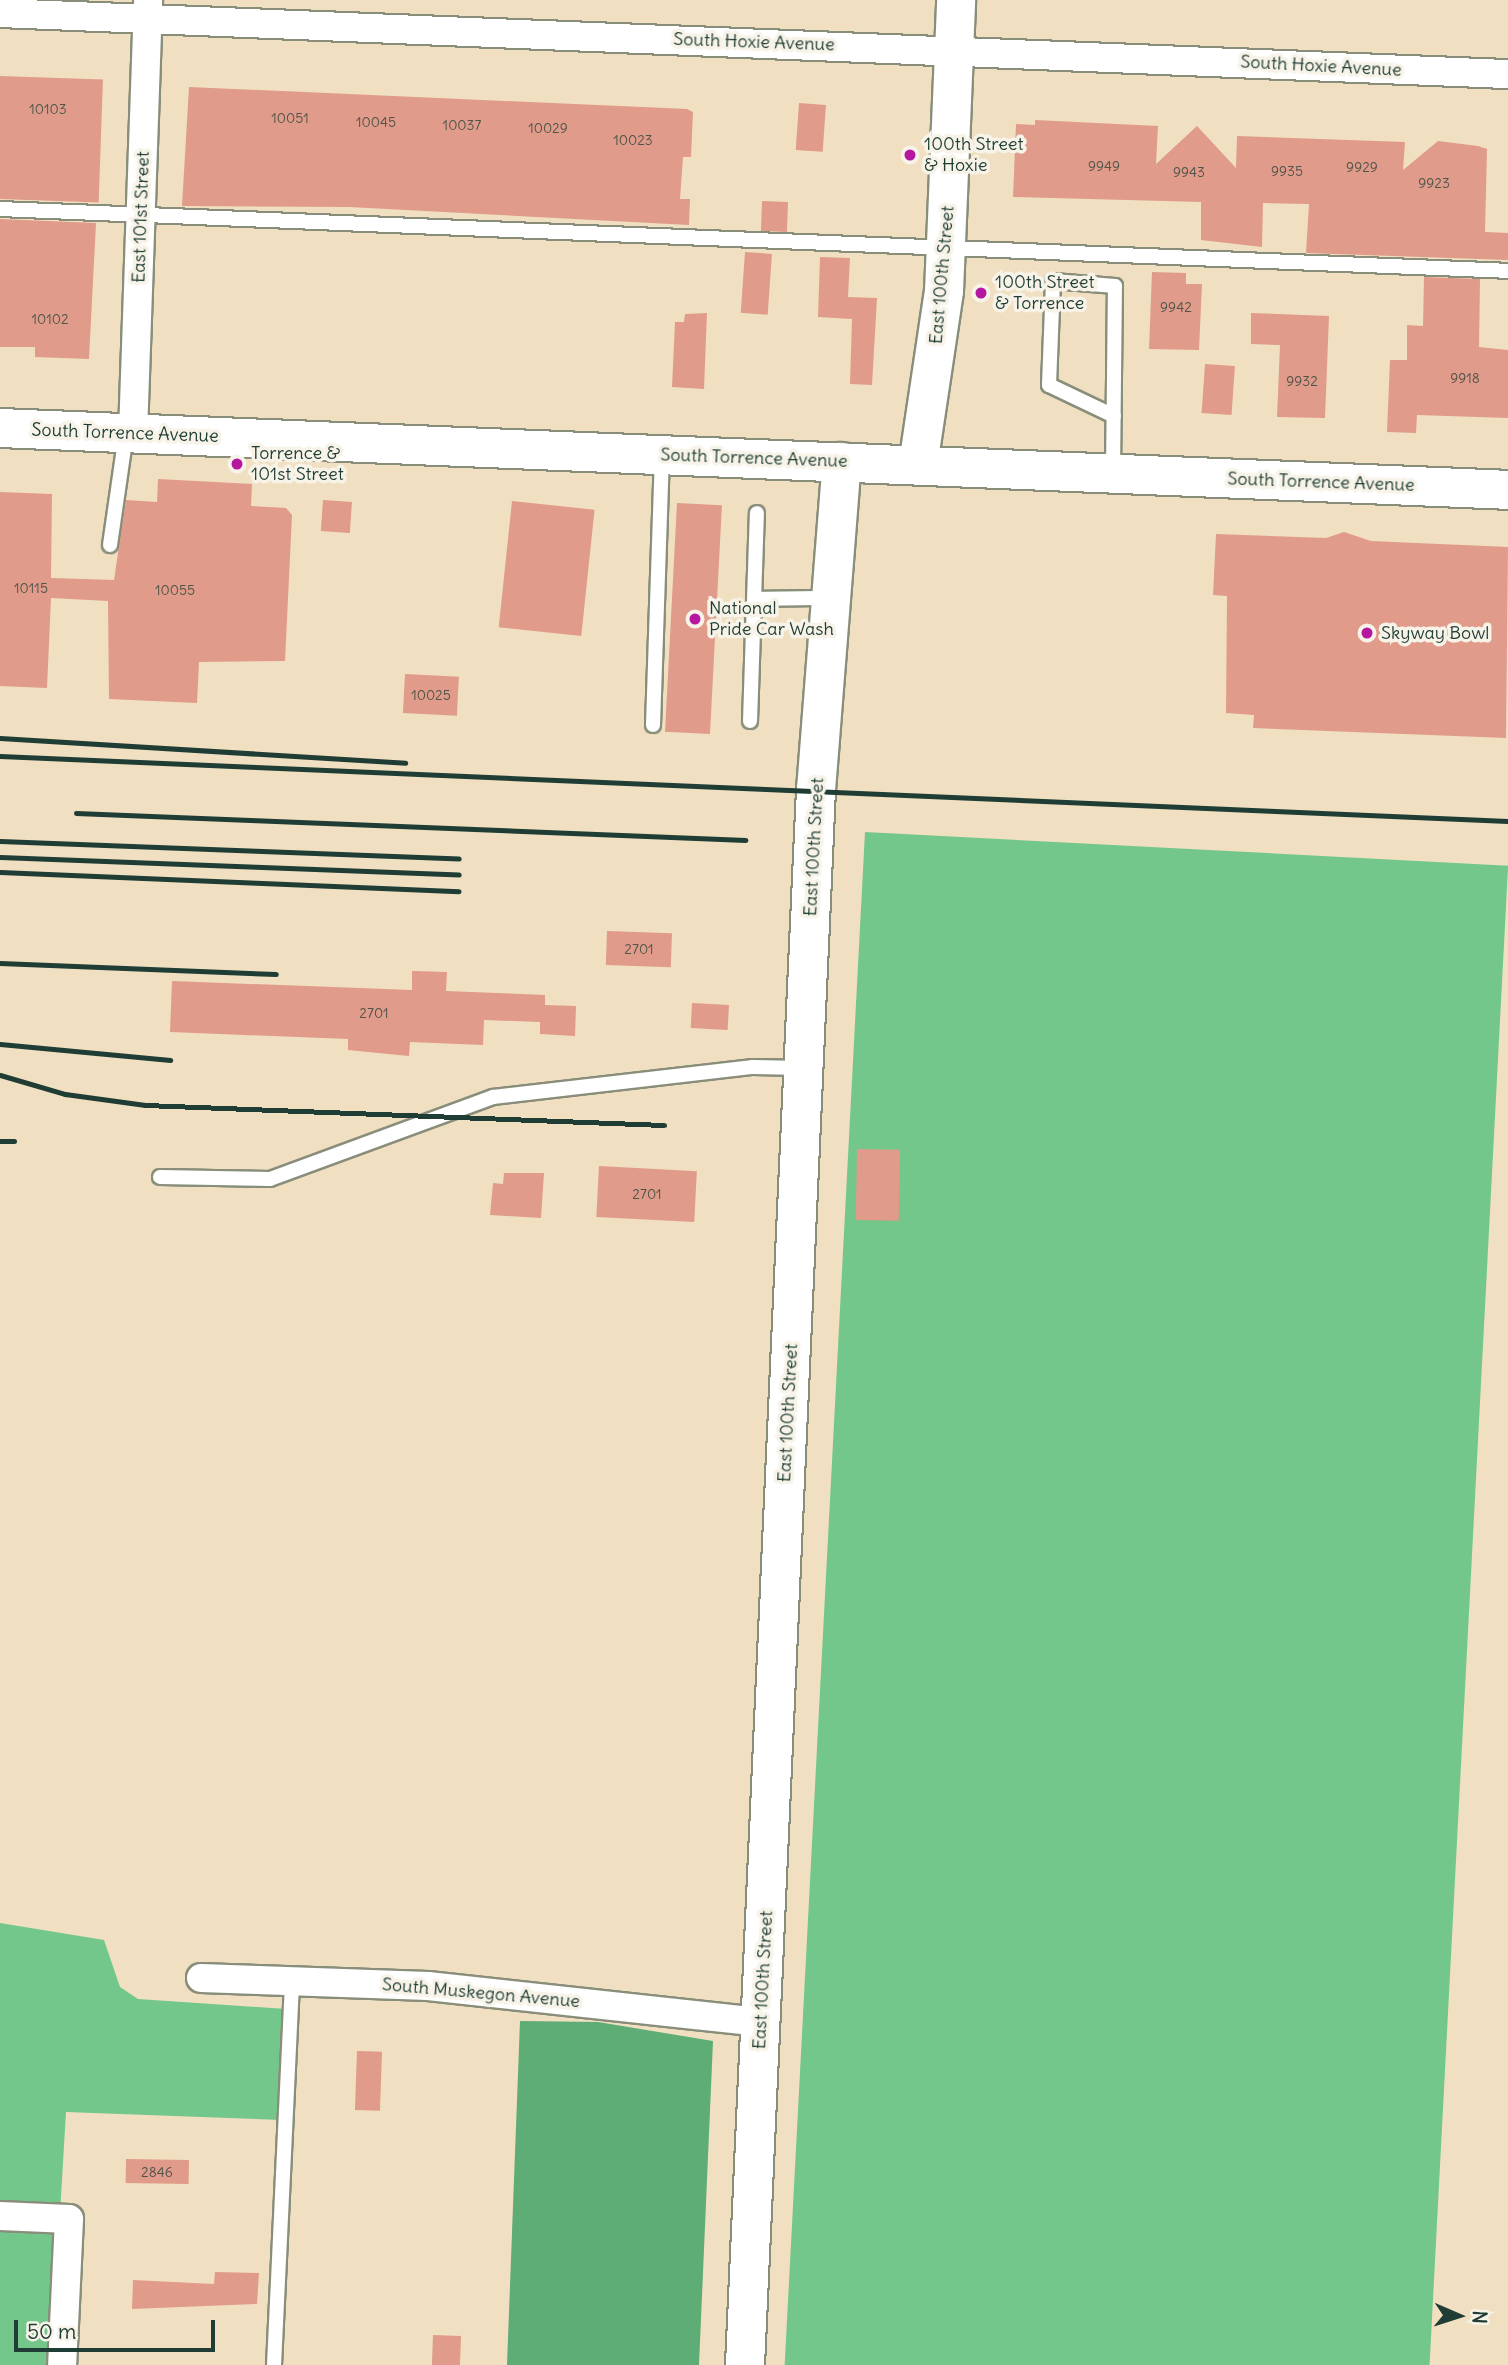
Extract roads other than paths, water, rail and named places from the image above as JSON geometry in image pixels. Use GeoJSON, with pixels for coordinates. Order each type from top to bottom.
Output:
{"type":"FeatureCollection","features":[{"type":"Feature","properties":{"kind":"main road","name":"East 100th Street"},"geometry":{"type":"LineString","coordinates":[[918,465],[947,248],[956,0]]}},
{"type":"Feature","properties":{"kind":"main road","name":"South Torrence Avenue"},"geometry":{"type":"LineString","coordinates":[[0,428],[1508,490]]}},
{"type":"Feature","properties":{"kind":"main road","name":"East 100th Street"},"geometry":{"type":"LineString","coordinates":[[745,2365],[804,1068],[842,462]]}},
{"type":"Feature","properties":{"kind":"street","name":"South Hoxie Avenue"},"geometry":{"type":"LineString","coordinates":[[0,13],[148,9],[954,50],[1508,74]]}},
{"type":"Feature","properties":{"kind":"street","name":"East 101st Street"},"geometry":{"type":"LineString","coordinates":[[130,433],[148,9]]}},
{"type":"Feature","properties":{"kind":"street","name":"South Muskegon Avenue"},"geometry":{"type":"LineString","coordinates":[[201,1978],[428,1986],[761,2022]]}},
{"type":"Feature","properties":{"kind":"street"},"geometry":{"type":"LineString","coordinates":[[0,2216],[69,2219],[62,2365]]}},
{"type":"Feature","properties":{"kind":"lane"},"geometry":{"type":"LineString","coordinates":[[0,209],[1508,271]]}},
{"type":"Feature","properties":{"kind":"lane"},"geometry":{"type":"LineString","coordinates":[[1113,473],[1114,416],[1115,286],[1053,281],[1049,385],[1114,416]]}},
{"type":"Feature","properties":{"kind":"lane"},"geometry":{"type":"LineString","coordinates":[[110,545],[130,433]]}},
{"type":"Feature","properties":{"kind":"lane"},"geometry":{"type":"LineString","coordinates":[[653,725],[662,455]]}},
{"type":"Feature","properties":{"kind":"lane"},"geometry":{"type":"LineString","coordinates":[[750,721],[757,513]]}},
{"type":"Feature","properties":{"kind":"lane"},"geometry":{"type":"LineString","coordinates":[[755,599],[832,598]]}},
{"type":"Feature","properties":{"kind":"lane"},"geometry":{"type":"LineString","coordinates":[[160,1177],[270,1179],[492,1097],[753,1067],[804,1068]]}},
{"type":"Feature","properties":{"kind":"lane"},"geometry":{"type":"LineString","coordinates":[[274,2365],[292,1982]]}},
{"type":"Feature","properties":{"kind":"railway"},"geometry":{"type":"LineString","coordinates":[[0,738],[405,763]]}},
{"type":"Feature","properties":{"kind":"railway"},"geometry":{"type":"LineString","coordinates":[[0,756],[1508,821]]}},
{"type":"Feature","properties":{"kind":"railway"},"geometry":{"type":"LineString","coordinates":[[76,813],[745,840]]}},
{"type":"Feature","properties":{"kind":"railway"},"geometry":{"type":"LineString","coordinates":[[0,841],[459,859]]}},
{"type":"Feature","properties":{"kind":"railway"},"geometry":{"type":"LineString","coordinates":[[0,857],[459,875]]}},
{"type":"Feature","properties":{"kind":"railway"},"geometry":{"type":"LineString","coordinates":[[0,872],[459,891]]}},
{"type":"Feature","properties":{"kind":"railway"},"geometry":{"type":"LineString","coordinates":[[0,963],[276,974]]}},
{"type":"Feature","properties":{"kind":"railway"},"geometry":{"type":"LineString","coordinates":[[0,1044],[170,1060]]}},
{"type":"Feature","properties":{"kind":"railway"},"geometry":{"type":"LineString","coordinates":[[0,1075],[65,1094],[145,1105],[664,1125]]}},
{"type":"Feature","properties":{"kind":"railway"},"geometry":{"type":"LineString","coordinates":[[0,1141],[14,1141]]}},
{"type":"Feature","properties":{"kind":"place","name":"100th Street & Hoxie"},"geometry":{"type":"Point","coordinates":[910,155]}},
{"type":"Feature","properties":{"kind":"place","name":"100th Street & Torrence"},"geometry":{"type":"Point","coordinates":[981,293]}},
{"type":"Feature","properties":{"kind":"place","name":"Torrence & 101st Street"},"geometry":{"type":"Point","coordinates":[237,464]}},
{"type":"Feature","properties":{"kind":"place","name":"National Pride Car Wash"},"geometry":{"type":"Point","coordinates":[695,619]}},
{"type":"Feature","properties":{"kind":"place","name":"Skyway Bowl"},"geometry":{"type":"Point","coordinates":[1367,633]}}]}
